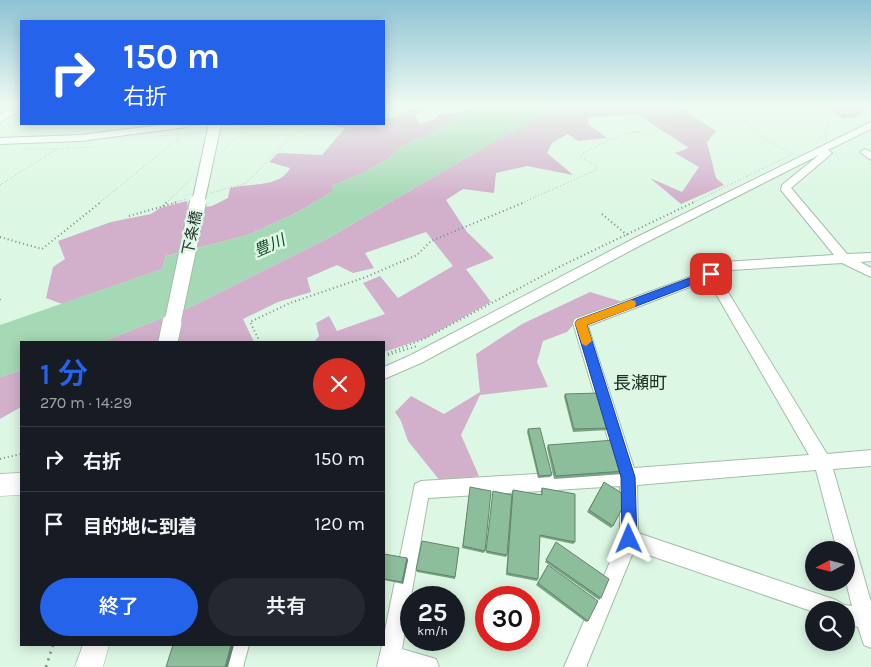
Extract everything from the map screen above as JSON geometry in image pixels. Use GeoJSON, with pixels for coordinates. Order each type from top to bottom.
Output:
{"type":"FeatureCollection","features":[{"type":"Feature","properties":{"kind":"main road","name":"下条橋"},"geometry":{"type":"LineString","coordinates":[[168,341],[214,136]]}},
{"type":"Feature","properties":{"kind":"main road"},"geometry":{"type":"LineString","coordinates":[[0,485],[20,484]]}},
{"type":"Feature","properties":{"kind":"main road"},"geometry":{"type":"LineString","coordinates":[[89,667],[96,646]]}},
{"type":"Feature","properties":{"kind":"street"},"geometry":{"type":"LineString","coordinates":[[0,141],[95,136]]}},
{"type":"Feature","properties":{"kind":"street"},"geometry":{"type":"LineString","coordinates":[[385,373],[821,147],[846,136]]}},
{"type":"Feature","properties":{"kind":"street"},"geometry":{"type":"LineString","coordinates":[[821,147],[828,152],[786,187],[844,259],[871,274]]}},
{"type":"Feature","properties":{"kind":"street"},"geometry":{"type":"LineString","coordinates":[[869,626],[822,461],[707,267],[871,258]]}},
{"type":"Feature","properties":{"kind":"street"},"geometry":{"type":"LineString","coordinates":[[575,667],[629,539],[628,477],[580,323],[711,274]]}},
{"type":"Feature","properties":{"kind":"street"},"geometry":{"type":"LineString","coordinates":[[428,667],[389,653],[421,490],[628,477],[871,458]]}},
{"type":"Feature","properties":{"kind":"street"},"geometry":{"type":"LineString","coordinates":[[629,539],[810,601]]}},
{"type":"Feature","properties":{"kind":"street"},"geometry":{"type":"LineString","coordinates":[[855,619],[869,626]]}},
{"type":"Feature","properties":{"kind":"street"},"geometry":{"type":"LineString","coordinates":[[232,667],[238,646]]}},
{"type":"Feature","properties":{"kind":"path"},"geometry":{"type":"LineString","coordinates":[[0,237],[42,249],[182,136]]}},
{"type":"Feature","properties":{"kind":"path"},"geometry":{"type":"LineString","coordinates":[[209,193],[246,183],[292,136]]}},
{"type":"Feature","properties":{"kind":"path"},"geometry":{"type":"LineString","coordinates":[[260,341],[250,322],[290,303],[366,277],[417,255],[431,241],[586,176],[596,170],[597,167],[581,157],[583,154],[621,136]]}},
{"type":"Feature","properties":{"kind":"path"},"geometry":{"type":"LineString","coordinates":[[385,355],[426,338],[559,267],[793,154],[769,142],[762,136]]}},
{"type":"Feature","properties":{"kind":"path"},"geometry":{"type":"LineString","coordinates":[[820,136],[818,138],[821,147]]}},
{"type":"Feature","properties":{"kind":"path"},"geometry":{"type":"LineString","coordinates":[[821,147],[825,136]]}},
{"type":"Feature","properties":{"kind":"path"},"geometry":{"type":"LineString","coordinates":[[22,149],[94,147]]}},
{"type":"Feature","properties":{"kind":"path"},"geometry":{"type":"LineString","coordinates":[[0,185],[57,149]]}},
{"type":"Feature","properties":{"kind":"path"},"geometry":{"type":"LineString","coordinates":[[129,216],[190,198]]}},
{"type":"Feature","properties":{"kind":"path"},"geometry":{"type":"LineString","coordinates":[[602,214],[627,235]]}},
{"type":"Feature","properties":{"kind":"path"},"geometry":{"type":"LineString","coordinates":[[0,459],[20,454]]}},
{"type":"Feature","properties":{"kind":"path"},"geometry":{"type":"LineString","coordinates":[[46,667],[53,646]]}},
{"type":"Feature","properties":{"kind":"shaded area"},"geometry":{"type":"Polygon","coordinates":[[[338,136],[425,136],[402,146],[388,159],[361,174],[332,186],[332,192],[298,212],[248,235],[166,256],[162,269],[62,304],[46,298],[53,267],[65,259],[58,241],[111,222],[151,214],[160,208],[187,201],[188,209],[212,206],[228,198],[230,188],[272,182],[279,179],[290,168],[269,162],[278,153],[322,155],[338,136]]]}},
{"type":"Feature","properties":{"kind":"shaded area"},"geometry":{"type":"Polygon","coordinates":[[[503,136],[564,136],[552,143],[547,153],[573,175],[527,166],[496,173],[494,193],[463,189],[446,200],[467,232],[494,258],[466,269],[491,302],[426,338],[385,352],[385,341],[315,341],[319,336],[316,323],[329,316],[337,331],[385,314],[363,283],[380,276],[398,298],[453,266],[426,232],[365,253],[374,268],[353,273],[337,265],[307,278],[311,292],[278,302],[243,319],[254,341],[105,341],[190,307],[330,237],[503,136]]]}},
{"type":"Feature","properties":{"kind":"shaded area"},"geometry":{"type":"Polygon","coordinates":[[[571,136],[604,136],[607,138],[578,141],[571,136]]]}},
{"type":"Feature","properties":{"kind":"shaded area"},"geometry":{"type":"Polygon","coordinates":[[[671,136],[712,136],[707,142],[716,178],[724,185],[681,204],[650,178],[682,192],[699,167],[675,153],[689,148],[671,136]]]}},
{"type":"Feature","properties":{"kind":"shaded area"},"geometry":{"type":"Polygon","coordinates":[[[590,292],[623,302],[576,322],[567,332],[543,341],[537,362],[548,387],[480,395],[461,435],[479,476],[441,482],[408,441],[401,421],[395,412],[411,396],[444,414],[480,392],[476,354],[522,324],[590,292]]]}},
{"type":"Feature","properties":{"kind":"shaded area"},"geometry":{"type":"Polygon","coordinates":[[[20,370],[20,408],[0,419],[0,377],[20,370]]]}},
{"type":"Feature","properties":{"kind":"water","name":"豊川"},"geometry":{"type":"Polygon","coordinates":[[[425,136],[503,136],[330,237],[190,307],[105,341],[20,341],[20,370],[0,377],[0,325],[162,269],[166,256],[248,235],[298,212],[332,192],[332,186],[361,174],[388,159],[402,146],[425,136]]]}},
{"type":"Feature","properties":{"kind":"building"},"geometry":{"type":"Polygon","coordinates":[[[600,393],[611,428],[574,429],[565,394],[600,393]]]}},
{"type":"Feature","properties":{"kind":"building"},"geometry":{"type":"Polygon","coordinates":[[[540,428],[552,475],[539,476],[528,429],[540,428]]]}},
{"type":"Feature","properties":{"kind":"building"},"geometry":{"type":"Polygon","coordinates":[[[615,440],[625,471],[556,476],[548,445],[615,440]]]}},
{"type":"Feature","properties":{"kind":"building"},"geometry":{"type":"Polygon","coordinates":[[[604,482],[628,497],[613,526],[589,510],[604,482]]]}},
{"type":"Feature","properties":{"kind":"building"},"geometry":{"type":"Polygon","coordinates":[[[470,487],[491,491],[485,551],[463,546],[470,487]]]}},
{"type":"Feature","properties":{"kind":"building"},"geometry":{"type":"Polygon","coordinates":[[[542,488],[575,494],[575,542],[540,535],[538,579],[507,573],[513,490],[542,495],[542,488]]]}},
{"type":"Feature","properties":{"kind":"building"},"geometry":{"type":"Polygon","coordinates":[[[493,491],[512,495],[507,555],[486,551],[493,491]]]}},
{"type":"Feature","properties":{"kind":"building"},"geometry":{"type":"Polygon","coordinates":[[[422,541],[459,548],[455,577],[416,570],[422,541]]]}},
{"type":"Feature","properties":{"kind":"building"},"geometry":{"type":"Polygon","coordinates":[[[556,542],[609,579],[601,598],[546,560],[556,542]]]}},
{"type":"Feature","properties":{"kind":"building"},"geometry":{"type":"Polygon","coordinates":[[[385,554],[407,558],[402,582],[385,579],[385,554]]]}},
{"type":"Feature","properties":{"kind":"building"},"geometry":{"type":"Polygon","coordinates":[[[548,565],[598,601],[588,621],[538,583],[548,565]]]}},
{"type":"Feature","properties":{"kind":"building"},"geometry":{"type":"Polygon","coordinates":[[[173,646],[231,646],[225,667],[166,667],[173,646]]]}},
{"type":"Feature","properties":{"kind":"slow traffic"},"geometry":{"type":"LineString","coordinates":[[586,341],[580,323],[631,304]]}},
{"type":"Feature","properties":{"kind":"district","name":"長瀬町"},"geometry":{"type":"Point","coordinates":[640,383]}},
{"type":"Feature","properties":{"kind":"route"},"geometry":{"type":"LineString","coordinates":[[629,539],[628,477],[580,323],[711,274]]}}]}
